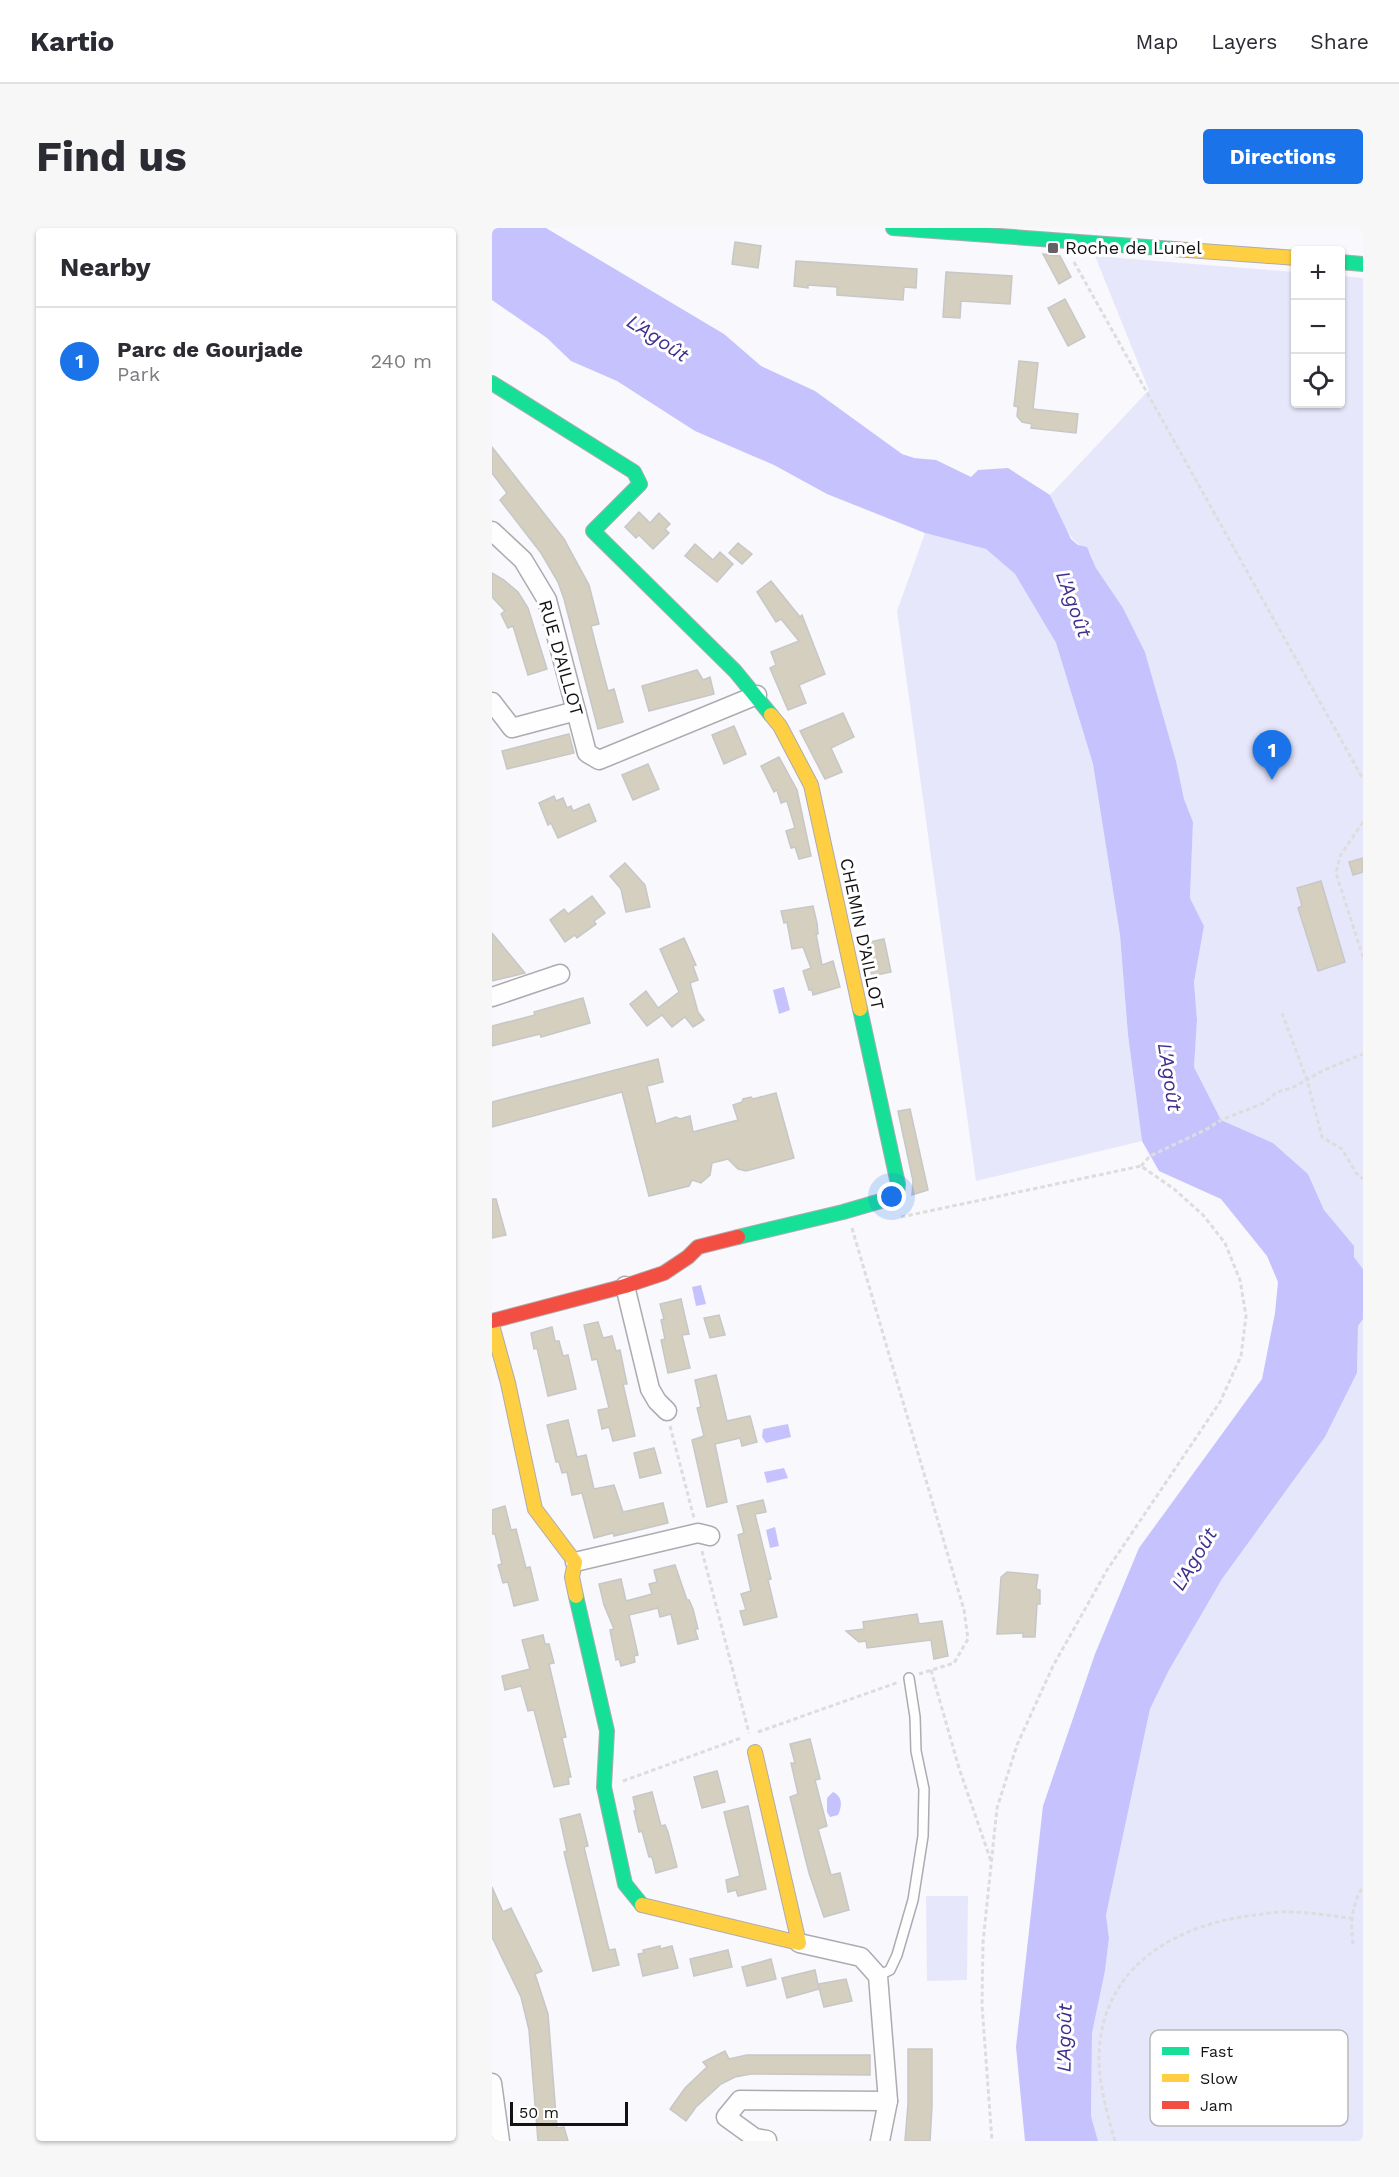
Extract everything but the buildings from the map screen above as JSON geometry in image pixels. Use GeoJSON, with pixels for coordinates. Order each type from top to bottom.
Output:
{"type":"FeatureCollection","features":[{"type":"Feature","properties":{"kind":"street"},"geometry":{"type":"LineString","coordinates":[[893,228],[1058,234],[1291,257]]}},
{"type":"Feature","properties":{"kind":"street"},"geometry":{"type":"LineString","coordinates":[[1345,262],[1363,264]]}},
{"type":"Feature","properties":{"kind":"street","name":"CHEMIN D'AILLOT"},"geometry":{"type":"LineString","coordinates":[[492,383],[634,472],[640,484],[593,531],[757,695],[780,726],[811,785],[898,1184],[897,1193],[891,1198],[827,1215]]}},
{"type":"Feature","properties":{"kind":"street","name":"RUE D'AILLOT"},"geometry":{"type":"LineString","coordinates":[[492,531],[523,561],[547,600],[587,753],[599,760],[757,695]]}},
{"type":"Feature","properties":{"kind":"street"},"geometry":{"type":"LineString","coordinates":[[492,702],[512,728],[576,711]]}},
{"type":"Feature","properties":{"kind":"street"},"geometry":{"type":"LineString","coordinates":[[492,998],[560,974]]}},
{"type":"Feature","properties":{"kind":"street"},"geometry":{"type":"LineString","coordinates":[[492,1321],[664,1273],[677,1266],[698,1247],[827,1215]]}},
{"type":"Feature","properties":{"kind":"street"},"geometry":{"type":"LineString","coordinates":[[624,1286],[650,1389],[667,1411]]}},
{"type":"Feature","properties":{"kind":"street"},"geometry":{"type":"LineString","coordinates":[[492,1325],[508,1383],[535,1509],[575,1562],[572,1576],[607,1731],[604,1787],[625,1884],[641,1905],[861,1957],[878,1976],[888,2101],[880,2141]]}},
{"type":"Feature","properties":{"kind":"street"},"geometry":{"type":"LineString","coordinates":[[492,1376],[512,1408]]}},
{"type":"Feature","properties":{"kind":"street"},"geometry":{"type":"LineString","coordinates":[[575,1562],[704,1535]]}},
{"type":"Feature","properties":{"kind":"street"},"geometry":{"type":"LineString","coordinates":[[755,1752],[799,1943]]}},
{"type":"Feature","properties":{"kind":"street"},"geometry":{"type":"LineString","coordinates":[[492,2083],[500,2141]]}},
{"type":"Feature","properties":{"kind":"street"},"geometry":{"type":"LineString","coordinates":[[767,2140],[755,2138],[726,2117],[740,2100],[888,2101]]}},
{"type":"Feature","properties":{"kind":"lane"},"geometry":{"type":"LineString","coordinates":[[878,1976],[890,1970],[897,1955],[913,1900],[923,1836],[924,1789],[916,1751],[915,1717],[909,1678]]}},
{"type":"Feature","properties":{"kind":"path"},"geometry":{"type":"LineString","coordinates":[[1058,234],[1363,779]]}},
{"type":"Feature","properties":{"kind":"path"},"geometry":{"type":"LineString","coordinates":[[1363,822],[1340,856],[1336,873],[1363,957]]}},
{"type":"Feature","properties":{"kind":"path"},"geometry":{"type":"LineString","coordinates":[[1282,1013],[1307,1080],[1322,1137],[1342,1149],[1356,1173],[1363,1179]]}},
{"type":"Feature","properties":{"kind":"path"},"geometry":{"type":"LineString","coordinates":[[898,1218],[1141,1166],[1150,1156],[1221,1120],[1264,1103],[1277,1092],[1292,1088],[1363,1054]]}},
{"type":"Feature","properties":{"kind":"path"},"geometry":{"type":"LineString","coordinates":[[992,2141],[982,2006],[984,1942],[997,1808],[1017,1745],[1053,1666],[1107,1570],[1220,1402],[1241,1356],[1246,1316],[1240,1280],[1225,1243],[1203,1215],[1174,1189],[1141,1166]]}},
{"type":"Feature","properties":{"kind":"path"},"geometry":{"type":"LineString","coordinates":[[827,1215],[838,1224],[852,1227],[964,1610]]}},
{"type":"Feature","properties":{"kind":"path"},"geometry":{"type":"LineString","coordinates":[[667,1411],[704,1535],[749,1735]]}},
{"type":"Feature","properties":{"kind":"path"},"geometry":{"type":"LineString","coordinates":[[931,1670],[959,1768],[992,1863]]}},
{"type":"Feature","properties":{"kind":"path"},"geometry":{"type":"LineString","coordinates":[[604,1787],[840,1702]]}},
{"type":"Feature","properties":{"kind":"path"},"geometry":{"type":"LineString","coordinates":[[1353,1944],[1351,1918],[1355,1900],[1363,1886]]}},
{"type":"Feature","properties":{"kind":"path"},"geometry":{"type":"LineString","coordinates":[[1114,2141],[1106,2113],[1101,2079],[1100,2045],[1103,2026],[1109,2008],[1125,1979],[1144,1957],[1165,1942],[1193,1929],[1234,1917],[1286,1911],[1351,1918]]}},
{"type":"Feature","properties":{"kind":"shaded area"},"geometry":{"type":"Polygon","coordinates":[[[1095,256],[1291,272],[1291,408],[1345,408],[1345,276],[1363,278],[1363,1269],[1354,1257],[1353,1246],[1324,1210],[1308,1174],[1273,1143],[1221,1120],[1194,1067],[1197,1020],[1194,982],[1204,926],[1190,898],[1193,822],[1184,799],[1176,761],[1145,652],[1123,609],[1096,568],[1090,552],[1070,535],[1050,495],[1149,390],[1095,256]]]}},
{"type":"Feature","properties":{"kind":"shaded area"},"geometry":{"type":"Polygon","coordinates":[[[925,533],[986,549],[1015,574],[1056,643],[1093,764],[1120,935],[1128,1035],[1142,1141],[976,1181],[897,611],[925,533]]]}},
{"type":"Feature","properties":{"kind":"shaded area"},"geometry":{"type":"Polygon","coordinates":[[[1363,1319],[1363,2141],[1098,2141],[1091,2116],[1092,2032],[1105,1971],[1109,1938],[1106,1915],[1150,1709],[1169,1670],[1222,1579],[1325,1437],[1357,1373],[1358,1326],[1363,1319]]]}},
{"type":"Feature","properties":{"kind":"shaded area"},"geometry":{"type":"Polygon","coordinates":[[[926,1896],[968,1896],[967,1980],[927,1981],[926,1896]]]}},
{"type":"Feature","properties":{"kind":"water","name":"L'Agoût"},"geometry":{"type":"Polygon","coordinates":[[[492,228],[546,228],[724,334],[761,366],[815,391],[902,454],[914,458],[936,460],[971,477],[978,470],[1008,468],[1050,495],[1071,539],[1078,545],[1087,547],[1096,568],[1123,608],[1145,652],[1176,761],[1184,799],[1193,822],[1190,898],[1204,926],[1194,982],[1197,1020],[1194,1067],[1221,1120],[1273,1143],[1308,1174],[1324,1210],[1354,1246],[1354,1257],[1363,1269],[1363,1319],[1358,1326],[1357,1373],[1325,1437],[1222,1579],[1169,1670],[1150,1709],[1106,1915],[1109,1938],[1105,1971],[1092,2033],[1091,2116],[1098,2141],[1025,2141],[1016,2047],[1043,1806],[1095,1654],[1139,1548],[1262,1379],[1275,1313],[1278,1282],[1267,1256],[1221,1199],[1159,1171],[1142,1141],[1128,1035],[1120,935],[1093,764],[1056,643],[1015,574],[986,549],[925,533],[827,494],[774,465],[695,431],[617,381],[571,361],[547,338],[492,300],[492,228]]]}},
{"type":"Feature","properties":{"kind":"water"},"geometry":{"type":"Polygon","coordinates":[[[784,987],[790,1010],[779,1014],[773,990],[784,987]]]}},
{"type":"Feature","properties":{"kind":"water"},"geometry":{"type":"Polygon","coordinates":[[[701,1285],[706,1304],[696,1306],[692,1287],[701,1285]]]}},
{"type":"Feature","properties":{"kind":"water"},"geometry":{"type":"Polygon","coordinates":[[[788,1424],[791,1437],[766,1443],[762,1437],[763,1429],[788,1424]]]}},
{"type":"Feature","properties":{"kind":"water"},"geometry":{"type":"Polygon","coordinates":[[[784,1468],[788,1478],[767,1483],[764,1472],[784,1468]]]}},
{"type":"Feature","properties":{"kind":"water"},"geometry":{"type":"Polygon","coordinates":[[[775,1527],[779,1546],[770,1548],[766,1530],[775,1527]]]}},
{"type":"Feature","properties":{"kind":"water"},"geometry":{"type":"Polygon","coordinates":[[[833,1792],[839,1796],[841,1805],[838,1815],[830,1817],[827,1812],[827,1798],[833,1792]]]}},
{"type":"Feature","properties":{"kind":"traffic: fast"},"geometry":{"type":"LineString","coordinates":[[893,228],[1174,249]]}},
{"type":"Feature","properties":{"kind":"traffic: fast"},"geometry":{"type":"LineString","coordinates":[[1345,262],[1363,264]]}},
{"type":"Feature","properties":{"kind":"traffic: fast"},"geometry":{"type":"LineString","coordinates":[[492,383],[634,472],[640,484],[593,531],[735,671],[771,715]]}},
{"type":"Feature","properties":{"kind":"traffic: fast"},"geometry":{"type":"LineString","coordinates":[[738,1237],[843,1212],[891,1198],[897,1193],[898,1184],[860,1009]]}},
{"type":"Feature","properties":{"kind":"traffic: fast"},"geometry":{"type":"LineString","coordinates":[[576,1596],[607,1731],[604,1787],[625,1884],[642,1905]]}},
{"type":"Feature","properties":{"kind":"traffic: slow"},"geometry":{"type":"LineString","coordinates":[[1174,249],[1291,258]]}},
{"type":"Feature","properties":{"kind":"traffic: slow"},"geometry":{"type":"LineString","coordinates":[[771,715],[780,726],[811,785],[860,1009]]}},
{"type":"Feature","properties":{"kind":"traffic: slow"},"geometry":{"type":"LineString","coordinates":[[492,1325],[508,1383],[535,1509],[575,1562],[572,1577],[576,1596]]}},
{"type":"Feature","properties":{"kind":"traffic: slow"},"geometry":{"type":"LineString","coordinates":[[642,1905],[799,1943],[755,1752]]}},
{"type":"Feature","properties":{"kind":"traffic: jam"},"geometry":{"type":"LineString","coordinates":[[492,1321],[625,1286],[664,1273],[688,1257],[698,1247],[738,1237]]}},
{"type":"Feature","properties":{"kind":"place","name":"Roche de Lunel"},"geometry":{"type":"Point","coordinates":[1053,248]}},
{"type":"Feature","properties":{"kind":"place","name":"Parc de Gourjade"},"geometry":{"type":"Point","coordinates":[1272,780]}}]}
